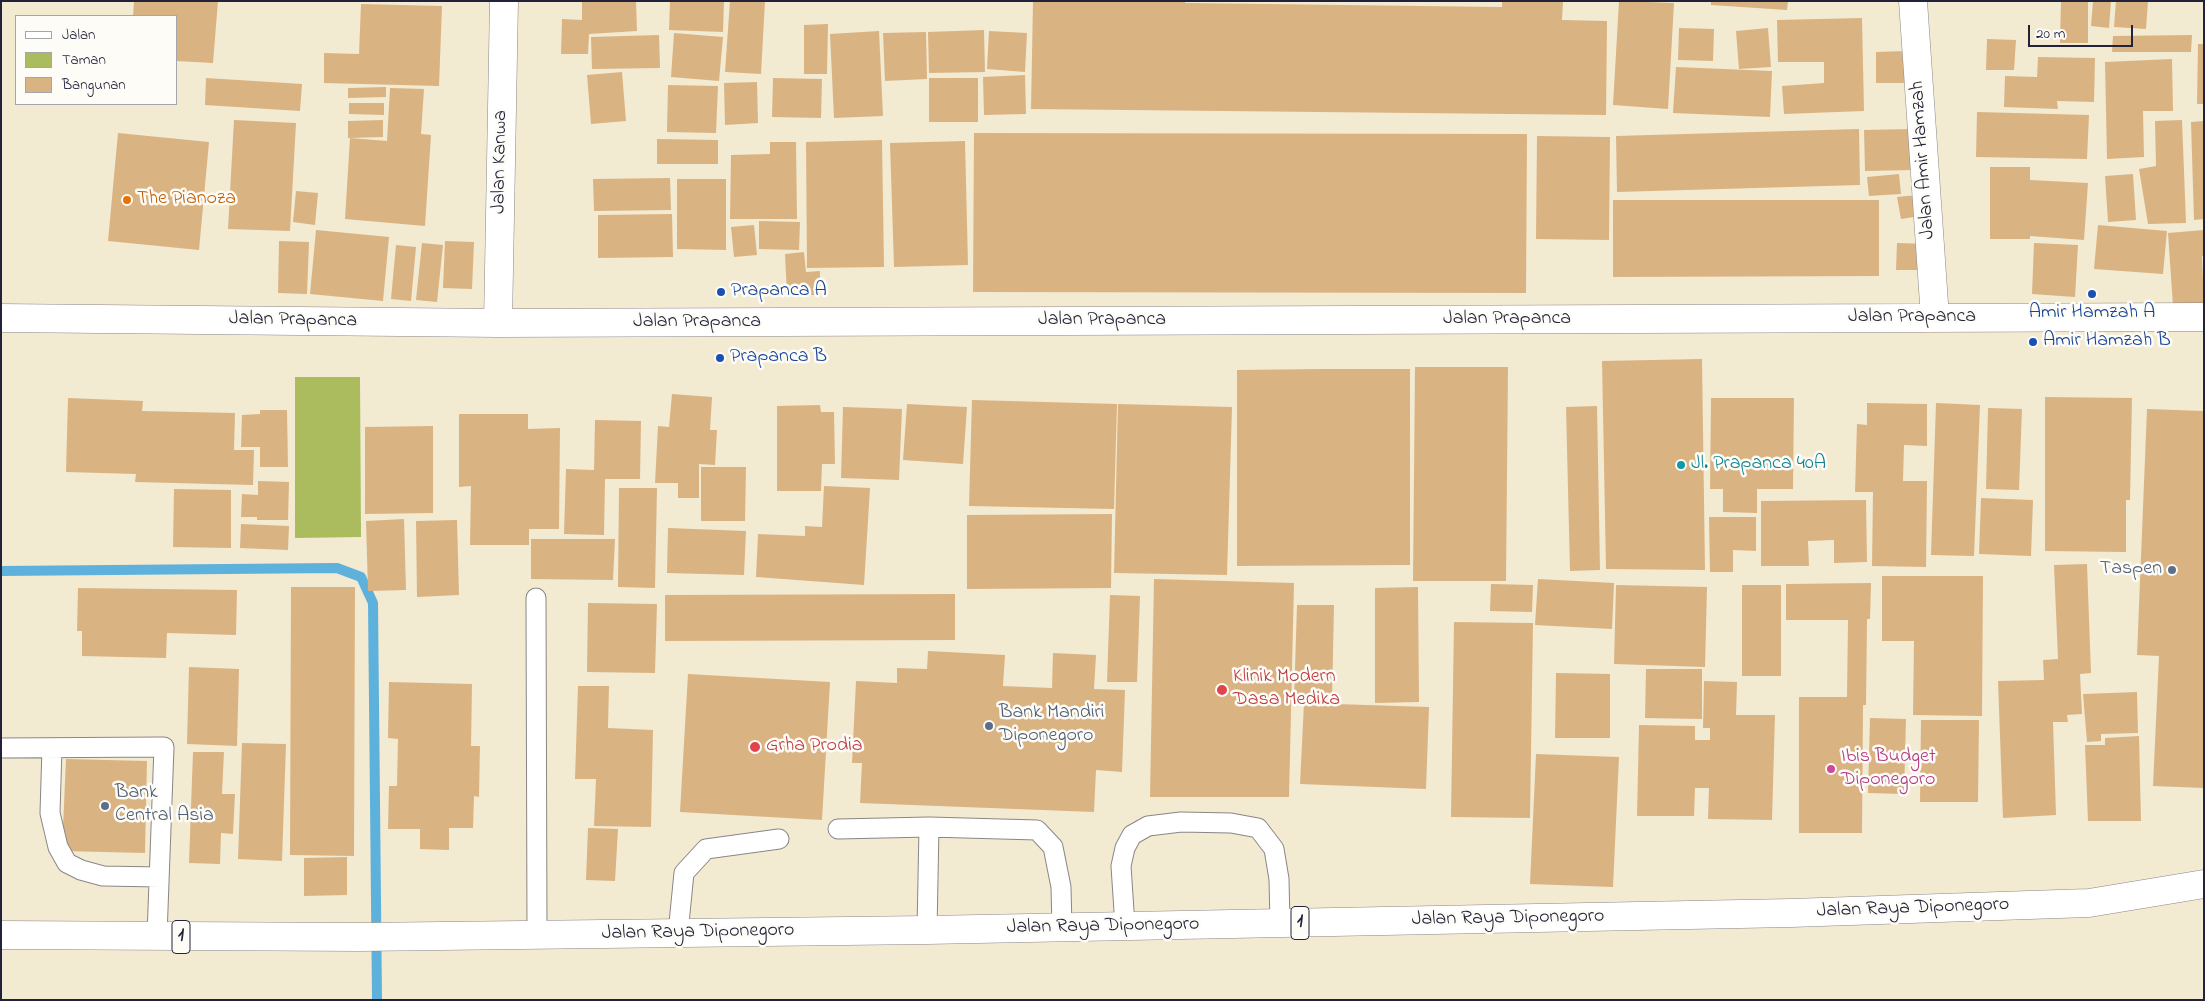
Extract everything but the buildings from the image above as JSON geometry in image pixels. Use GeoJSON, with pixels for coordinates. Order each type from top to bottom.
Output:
{"type":"FeatureCollection","features":[{"type":"Feature","properties":{"kind":"main road","name":"Jalan Kanwa"},"geometry":{"type":"LineString","coordinates":[[498,323],[504,1]]}},
{"type":"Feature","properties":{"kind":"main road","name":"Jalan Amir Hamzah"},"geometry":{"type":"LineString","coordinates":[[1913,1],[1935,318]]}},
{"type":"Feature","properties":{"kind":"main road","name":"Jalan Prapanca"},"geometry":{"type":"LineString","coordinates":[[1,318],[498,323],[2204,317]]}},
{"type":"Feature","properties":{"kind":"main road","name":"Jalan Raya Diponegoro"},"geometry":{"type":"LineString","coordinates":[[1,935],[360,937],[1062,928],[1800,913],[2089,902],[2204,884]]}},
{"type":"Feature","properties":{"kind":"lane"},"geometry":{"type":"LineString","coordinates":[[536,598],[537,934]]}},
{"type":"Feature","properties":{"kind":"lane"},"geometry":{"type":"LineString","coordinates":[[1,748],[164,747],[158,936]]}},
{"type":"Feature","properties":{"kind":"lane"},"geometry":{"type":"LineString","coordinates":[[52,748],[50,812],[58,847],[67,863],[81,870],[103,876],[159,877]]}},
{"type":"Feature","properties":{"kind":"lane"},"geometry":{"type":"LineString","coordinates":[[1125,926],[1121,866],[1132,835],[1148,826],[1181,822],[1231,823],[1258,828],[1274,849],[1279,879],[1280,923]]}},
{"type":"Feature","properties":{"kind":"lane"},"geometry":{"type":"LineString","coordinates":[[838,829],[929,827],[1037,830],[1053,846],[1061,887],[1062,928]]}},
{"type":"Feature","properties":{"kind":"lane"},"geometry":{"type":"LineString","coordinates":[[927,930],[929,827]]}},
{"type":"Feature","properties":{"kind":"lane"},"geometry":{"type":"LineString","coordinates":[[678,933],[684,873],[706,849],[779,839]]}},
{"type":"Feature","properties":{"kind":"green space"},"geometry":{"type":"Polygon","coordinates":[[[295,377],[360,377],[361,537],[295,538],[295,377]]]}},
{"type":"Feature","properties":{"kind":"waterway"},"geometry":{"type":"LineString","coordinates":[[1,571],[337,568],[361,577],[373,603],[377,1000]]}},
{"type":"Feature","properties":{"kind":"place","name":"The Pianoza"},"geometry":{"type":"Point","coordinates":[127,200]}},
{"type":"Feature","properties":{"kind":"place","name":"Prapanca A"},"geometry":{"type":"Point","coordinates":[721,292]}},
{"type":"Feature","properties":{"kind":"place","name":"Amir Hamzah A"},"geometry":{"type":"Point","coordinates":[2092,294]}},
{"type":"Feature","properties":{"kind":"place","name":"Amir Hamzah B"},"geometry":{"type":"Point","coordinates":[2033,342]}},
{"type":"Feature","properties":{"kind":"place","name":"Prapanca B"},"geometry":{"type":"Point","coordinates":[720,358]}},
{"type":"Feature","properties":{"kind":"place","name":"Jl. Prapanca 40A"},"geometry":{"type":"Point","coordinates":[1681,465]}},
{"type":"Feature","properties":{"kind":"place","name":"Taspen"},"geometry":{"type":"Point","coordinates":[2172,570]}},
{"type":"Feature","properties":{"kind":"place","name":"Klinik Modern Dasa Medika"},"geometry":{"type":"Point","coordinates":[1222,690]}},
{"type":"Feature","properties":{"kind":"place","name":"Bank Mandiri Diponegoro"},"geometry":{"type":"Point","coordinates":[989,726]}},
{"type":"Feature","properties":{"kind":"place","name":"Grha Prodia"},"geometry":{"type":"Point","coordinates":[755,747]}},
{"type":"Feature","properties":{"kind":"place","name":"Ibis Budget Diponegoro"},"geometry":{"type":"Point","coordinates":[1831,769]}},
{"type":"Feature","properties":{"kind":"place","name":"Bank Central Asia"},"geometry":{"type":"Point","coordinates":[105,806]}}]}
